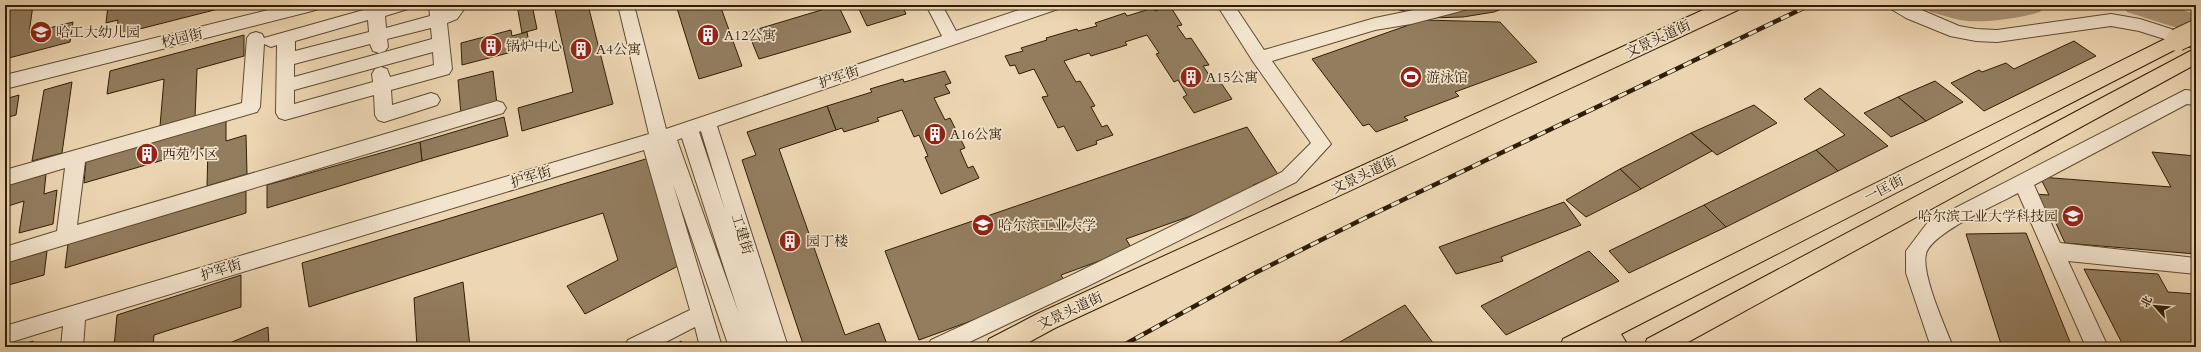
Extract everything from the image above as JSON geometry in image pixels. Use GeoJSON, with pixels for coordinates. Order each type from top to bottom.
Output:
{"type":"FeatureCollection","features":[{"type":"Feature","properties":{"kind":"main road","name":"文景头道街"},"geometry":{"type":"LineString","coordinates":[[998,347],[1046,321],[1731,5]]}},
{"type":"Feature","properties":{"kind":"main road","name":"一匡街"},"geometry":{"type":"LineString","coordinates":[[1572,347],[1610,339],[2190,38]]}},
{"type":"Feature","properties":{"kind":"main road"},"geometry":{"type":"LineString","coordinates":[[1656,347],[2196,55]]}},
{"type":"Feature","properties":{"kind":"street","name":"校园街"},"geometry":{"type":"LineString","coordinates":[[5,82],[312,5]]}},
{"type":"Feature","properties":{"kind":"street"},"geometry":{"type":"LineString","coordinates":[[271,39],[375,9],[402,5]]}},
{"type":"Feature","properties":{"kind":"street"},"geometry":{"type":"LineString","coordinates":[[286,60],[378,36],[438,13],[451,15],[459,5]]}},
{"type":"Feature","properties":{"kind":"street","name":"工建街"},"geometry":{"type":"LineString","coordinates":[[626,5],[668,135],[740,347]]}},
{"type":"Feature","properties":{"kind":"street"},"geometry":{"type":"LineString","coordinates":[[934,5],[952,39]]}},
{"type":"Feature","properties":{"kind":"street","name":"护军街"},"geometry":{"type":"LineString","coordinates":[[5,335],[668,135],[1052,5]]}},
{"type":"Feature","properties":{"kind":"street"},"geometry":{"type":"LineString","coordinates":[[938,347],[1082,280],[1289,177],[1322,144],[1260,58],[1225,5]]}},
{"type":"Feature","properties":{"kind":"street"},"geometry":{"type":"LineString","coordinates":[[1260,58],[1375,24],[1411,18],[1461,5]]}},
{"type":"Feature","properties":{"kind":"street"},"geometry":{"type":"LineString","coordinates":[[1897,5],[1912,14],[1956,32],[1976,35],[1997,36],[2111,20],[2140,25],[2190,38]]}},
{"type":"Feature","properties":{"kind":"street"},"geometry":{"type":"LineString","coordinates":[[375,9],[384,115],[431,100]]}},
{"type":"Feature","properties":{"kind":"street"},"geometry":{"type":"LineString","coordinates":[[271,39],[286,60],[286,113],[443,69],[438,13]]}},
{"type":"Feature","properties":{"kind":"street"},"geometry":{"type":"LineString","coordinates":[[5,178],[251,107],[271,39]]}},
{"type":"Feature","properties":{"kind":"street"},"geometry":{"type":"LineString","coordinates":[[286,86],[441,44]]}},
{"type":"Feature","properties":{"kind":"street"},"geometry":{"type":"LineString","coordinates":[[1942,347],[1916,273],[1916,251],[1935,228],[2185,98],[2196,98]]}},
{"type":"Feature","properties":{"kind":"street"},"geometry":{"type":"LineString","coordinates":[[5,255],[497,108]]}},
{"type":"Feature","properties":{"kind":"street","name":"工建街"},"geometry":{"type":"LineString","coordinates":[[707,122],[777,347]]}},
{"type":"Feature","properties":{"kind":"street","name":"工建街"},"geometry":{"type":"LineString","coordinates":[[668,135],[702,314],[711,347]]}},
{"type":"Feature","properties":{"kind":"street","name":"工建街"},"geometry":{"type":"LineString","coordinates":[[668,135],[760,347]]}},
{"type":"Feature","properties":{"kind":"street"},"geometry":{"type":"LineString","coordinates":[[66,236],[76,157]]}},
{"type":"Feature","properties":{"kind":"street"},"geometry":{"type":"LineString","coordinates":[[2023,182],[2097,347]]}},
{"type":"Feature","properties":{"kind":"street"},"geometry":{"type":"LineString","coordinates":[[2055,251],[2196,266]]}},
{"type":"Feature","properties":{"kind":"street"},"geometry":{"type":"LineString","coordinates":[[72,347],[75,314]]}},
{"type":"Feature","properties":{"kind":"street"},"geometry":{"type":"LineString","coordinates":[[635,347],[702,314]]}},
{"type":"Feature","properties":{"kind":"building"},"geometry":{"type":"Polygon","coordinates":[[[5,5],[33,5],[29,33],[73,22],[70,42],[5,59],[5,5]]]}},
{"type":"Feature","properties":{"kind":"building"},"geometry":{"type":"Polygon","coordinates":[[[108,5],[234,5],[116,35],[118,20],[106,23],[108,5]]]}},
{"type":"Feature","properties":{"kind":"building"},"geometry":{"type":"Polygon","coordinates":[[[517,5],[532,5],[537,29],[522,33],[517,5]]]}},
{"type":"Feature","properties":{"kind":"building","name":"A4公寓"},"geometry":{"type":"Polygon","coordinates":[[[554,5],[588,5],[613,104],[522,131],[518,108],[573,92],[554,5]]]}},
{"type":"Feature","properties":{"kind":"building","name":"A12公寓"},"geometry":{"type":"Polygon","coordinates":[[[676,5],[720,5],[742,66],[699,79],[676,5]]]}},
{"type":"Feature","properties":{"kind":"building"},"geometry":{"type":"Polygon","coordinates":[[[838,5],[851,32],[759,59],[748,32],[838,5]]]}},
{"type":"Feature","properties":{"kind":"building"},"geometry":{"type":"Polygon","coordinates":[[[857,5],[902,5],[906,14],[867,26],[857,5]]]}},
{"type":"Feature","properties":{"kind":"building"},"geometry":{"type":"Polygon","coordinates":[[[1381,5],[1512,5],[1494,12],[1463,17],[1430,18],[1381,5]]]}},
{"type":"Feature","properties":{"kind":"building","name":"A15公寓"},"geometry":{"type":"Polygon","coordinates":[[[1170,6],[1182,25],[1177,26],[1186,39],[1191,38],[1209,65],[1203,66],[1214,82],[1219,80],[1232,99],[1194,113],[1183,97],[1187,95],[1178,80],[1174,82],[1156,54],[1159,53],[1147,35],[1125,42],[1127,45],[1091,56],[1089,53],[1064,61],[1076,82],[1080,81],[1095,106],[1091,107],[1102,127],[1107,125],[1113,135],[1096,141],[1097,144],[1077,151],[1064,126],[1058,128],[1042,97],[1048,96],[1034,69],[1019,74],[1015,65],[1010,66],[1005,56],[1023,51],[1021,48],[1047,40],[1046,38],[1077,29],[1078,31],[1097,26],[1095,23],[1125,13],[1127,16],[1153,8],[1155,11],[1170,6]]]}},
{"type":"Feature","properties":{"kind":"building","name":"游泳馆"},"geometry":{"type":"Polygon","coordinates":[[[1423,20],[1500,22],[1537,62],[1455,92],[1459,96],[1404,117],[1408,120],[1376,132],[1369,124],[1363,126],[1312,59],[1423,20]]]}},
{"type":"Feature","properties":{"kind":"building","name":"锅炉中心"},"geometry":{"type":"Polygon","coordinates":[[[511,30],[512,36],[527,32],[529,43],[511,48],[512,52],[462,65],[461,43],[511,30]]]}},
{"type":"Feature","properties":{"kind":"building"},"geometry":{"type":"Polygon","coordinates":[[[244,35],[244,56],[197,69],[195,117],[160,126],[164,79],[107,94],[110,71],[244,35]]]}},
{"type":"Feature","properties":{"kind":"building"},"geometry":{"type":"Polygon","coordinates":[[[2074,41],[2096,56],[1984,111],[1951,83],[1979,70],[1982,72],[2006,63],[2014,69],[2074,41]]]}},
{"type":"Feature","properties":{"kind":"building"},"geometry":{"type":"Polygon","coordinates":[[[493,71],[497,104],[461,114],[458,80],[493,71]]]}},
{"type":"Feature","properties":{"kind":"building","name":"A16公寓"},"geometry":{"type":"Polygon","coordinates":[[[945,71],[951,83],[945,85],[950,93],[934,98],[945,120],[950,118],[965,148],[960,150],[968,168],[973,166],[979,178],[941,194],[925,157],[928,156],[919,135],[914,137],[902,110],[877,118],[879,121],[844,132],[842,128],[836,130],[827,106],[872,92],[870,89],[903,79],[904,82],[945,71]]]}},
{"type":"Feature","properties":{"kind":"building"},"geometry":{"type":"Polygon","coordinates":[[[1935,81],[1963,102],[1926,121],[1898,97],[1935,81]]]}},
{"type":"Feature","properties":{"kind":"building"},"geometry":{"type":"Polygon","coordinates":[[[72,82],[62,153],[32,161],[44,90],[72,82]]]}},
{"type":"Feature","properties":{"kind":"building"},"geometry":{"type":"Polygon","coordinates":[[[1820,88],[1888,146],[1838,171],[1816,150],[1845,135],[1804,99],[1820,88]]]}},
{"type":"Feature","properties":{"kind":"building"},"geometry":{"type":"Polygon","coordinates":[[[19,95],[16,115],[5,118],[5,99],[19,95]]]}},
{"type":"Feature","properties":{"kind":"building"},"geometry":{"type":"Polygon","coordinates":[[[1898,97],[1926,121],[1891,137],[1864,113],[1898,97]]]}},
{"type":"Feature","properties":{"kind":"building"},"geometry":{"type":"Polygon","coordinates":[[[1754,105],[1777,123],[1717,155],[1691,133],[1754,105]]]}},
{"type":"Feature","properties":{"kind":"building","name":"园丁楼"},"geometry":{"type":"Polygon","coordinates":[[[827,106],[836,130],[779,149],[845,335],[879,323],[888,347],[804,347],[742,160],[756,155],[747,132],[827,106]]]}},
{"type":"Feature","properties":{"kind":"building"},"geometry":{"type":"Polygon","coordinates":[[[504,117],[508,136],[422,161],[420,142],[504,117]]]}},
{"type":"Feature","properties":{"kind":"building","name":"西苑小区"},"geometry":{"type":"Polygon","coordinates":[[[226,121],[226,141],[246,135],[247,174],[207,186],[208,147],[84,183],[86,161],[226,121]]]}},
{"type":"Feature","properties":{"kind":"building"},"geometry":{"type":"Polygon","coordinates":[[[1247,127],[1279,176],[1253,185],[1258,192],[1126,239],[1132,249],[1061,275],[1067,286],[919,340],[885,251],[1247,127]]]}},
{"type":"Feature","properties":{"kind":"building"},"geometry":{"type":"Polygon","coordinates":[[[1691,133],[1712,151],[1641,189],[1620,169],[1691,133]]]}},
{"type":"Feature","properties":{"kind":"building"},"geometry":{"type":"Polygon","coordinates":[[[420,142],[422,161],[267,208],[267,185],[420,142]]]}},
{"type":"Feature","properties":{"kind":"building"},"geometry":{"type":"Polygon","coordinates":[[[1816,150],[1838,171],[1726,227],[1704,205],[1816,150]]]}},
{"type":"Feature","properties":{"kind":"building"},"geometry":{"type":"Polygon","coordinates":[[[2152,152],[2196,156],[2196,204],[2193,204],[2196,209],[2196,254],[2065,243],[2054,219],[2045,218],[2034,194],[2049,195],[2040,177],[2171,187],[2152,152]]]}},
{"type":"Feature","properties":{"kind":"building"},"geometry":{"type":"Polygon","coordinates":[[[649,158],[682,264],[585,314],[567,286],[618,260],[603,213],[309,307],[302,263],[649,158]]]}},
{"type":"Feature","properties":{"kind":"building"},"geometry":{"type":"Polygon","coordinates":[[[1620,169],[1641,189],[1586,217],[1566,200],[1620,169]]]}},
{"type":"Feature","properties":{"kind":"building"},"geometry":{"type":"Polygon","coordinates":[[[46,174],[44,194],[57,190],[53,224],[19,233],[24,201],[5,207],[5,186],[46,174]]]}},
{"type":"Feature","properties":{"kind":"building"},"geometry":{"type":"Polygon","coordinates":[[[246,191],[246,213],[65,268],[68,244],[246,191]]]}},
{"type":"Feature","properties":{"kind":"building"},"geometry":{"type":"Polygon","coordinates":[[[1564,202],[1581,225],[1501,257],[1503,261],[1456,274],[1439,247],[1564,202]]]}},
{"type":"Feature","properties":{"kind":"building"},"geometry":{"type":"Polygon","coordinates":[[[1704,205],[1726,227],[1629,273],[1609,251],[1704,205]]]}},
{"type":"Feature","properties":{"kind":"building"},"geometry":{"type":"Polygon","coordinates":[[[2026,233],[2072,347],[2002,347],[1966,234],[2026,233]]]}},
{"type":"Feature","properties":{"kind":"building"},"geometry":{"type":"Polygon","coordinates":[[[47,251],[44,275],[5,286],[5,263],[47,251]]]}},
{"type":"Feature","properties":{"kind":"building"},"geometry":{"type":"Polygon","coordinates":[[[1589,251],[1619,281],[1506,335],[1481,306],[1589,251]]]}},
{"type":"Feature","properties":{"kind":"building"},"geometry":{"type":"Polygon","coordinates":[[[2084,269],[2158,274],[2168,292],[2196,294],[2196,339],[2193,339],[2196,347],[2124,347],[2084,269]]]}},
{"type":"Feature","properties":{"kind":"building"},"geometry":{"type":"Polygon","coordinates":[[[241,275],[241,307],[154,335],[153,347],[114,347],[117,315],[241,275]]]}},
{"type":"Feature","properties":{"kind":"building"},"geometry":{"type":"Polygon","coordinates":[[[463,282],[470,347],[417,347],[414,298],[463,282]]]}},
{"type":"Feature","properties":{"kind":"building"},"geometry":{"type":"Polygon","coordinates":[[[1405,305],[1436,347],[1331,347],[1405,305]]]}},
{"type":"Feature","properties":{"kind":"building"},"geometry":{"type":"Polygon","coordinates":[[[268,327],[269,347],[232,347],[232,342],[268,327]]]}},
{"type":"Feature","properties":{"kind":"building"},"geometry":{"type":"Polygon","coordinates":[[[33,341],[32,347],[15,347],[33,341]]]}},
{"type":"Feature","properties":{"kind":"building"},"geometry":{"type":"Polygon","coordinates":[[[681,341],[685,347],[671,347],[681,341]]]}},
{"type":"Feature","properties":{"kind":"waterway"},"geometry":{"type":"LineString","coordinates":[[1939,5],[1961,11],[2000,10],[2031,5]]}},
{"type":"Feature","properties":{"kind":"waterway"},"geometry":{"type":"LineString","coordinates":[[2136,5],[2196,24]]}},
{"type":"Feature","properties":{"kind":"railway"},"geometry":{"type":"LineString","coordinates":[[1120,347],[1255,273],[1365,218],[1810,5]]}},
{"type":"Feature","properties":{"kind":"place","name":"哈工大幼儿园"},"geometry":{"type":"Point","coordinates":[41,32]}},
{"type":"Feature","properties":{"kind":"place","name":"A12公寓"},"geometry":{"type":"Point","coordinates":[708,35]}},
{"type":"Feature","properties":{"kind":"place","name":"锅炉中心"},"geometry":{"type":"Point","coordinates":[491,46]}},
{"type":"Feature","properties":{"kind":"place","name":"A4公寓"},"geometry":{"type":"Point","coordinates":[581,49]}},
{"type":"Feature","properties":{"kind":"place","name":"A15公寓"},"geometry":{"type":"Point","coordinates":[1191,77]}},
{"type":"Feature","properties":{"kind":"place","name":"游泳馆"},"geometry":{"type":"Point","coordinates":[1411,77]}},
{"type":"Feature","properties":{"kind":"place","name":"A16公寓"},"geometry":{"type":"Point","coordinates":[935,134]}},
{"type":"Feature","properties":{"kind":"place","name":"西苑小区"},"geometry":{"type":"Point","coordinates":[147,154]}},
{"type":"Feature","properties":{"kind":"place","name":"哈尔滨工业大学科技园"},"geometry":{"type":"Point","coordinates":[2073,216]}},
{"type":"Feature","properties":{"kind":"place","name":"哈尔滨工业大学"},"geometry":{"type":"Point","coordinates":[983,225]}},
{"type":"Feature","properties":{"kind":"place","name":"园丁楼"},"geometry":{"type":"Point","coordinates":[790,241]}}]}
